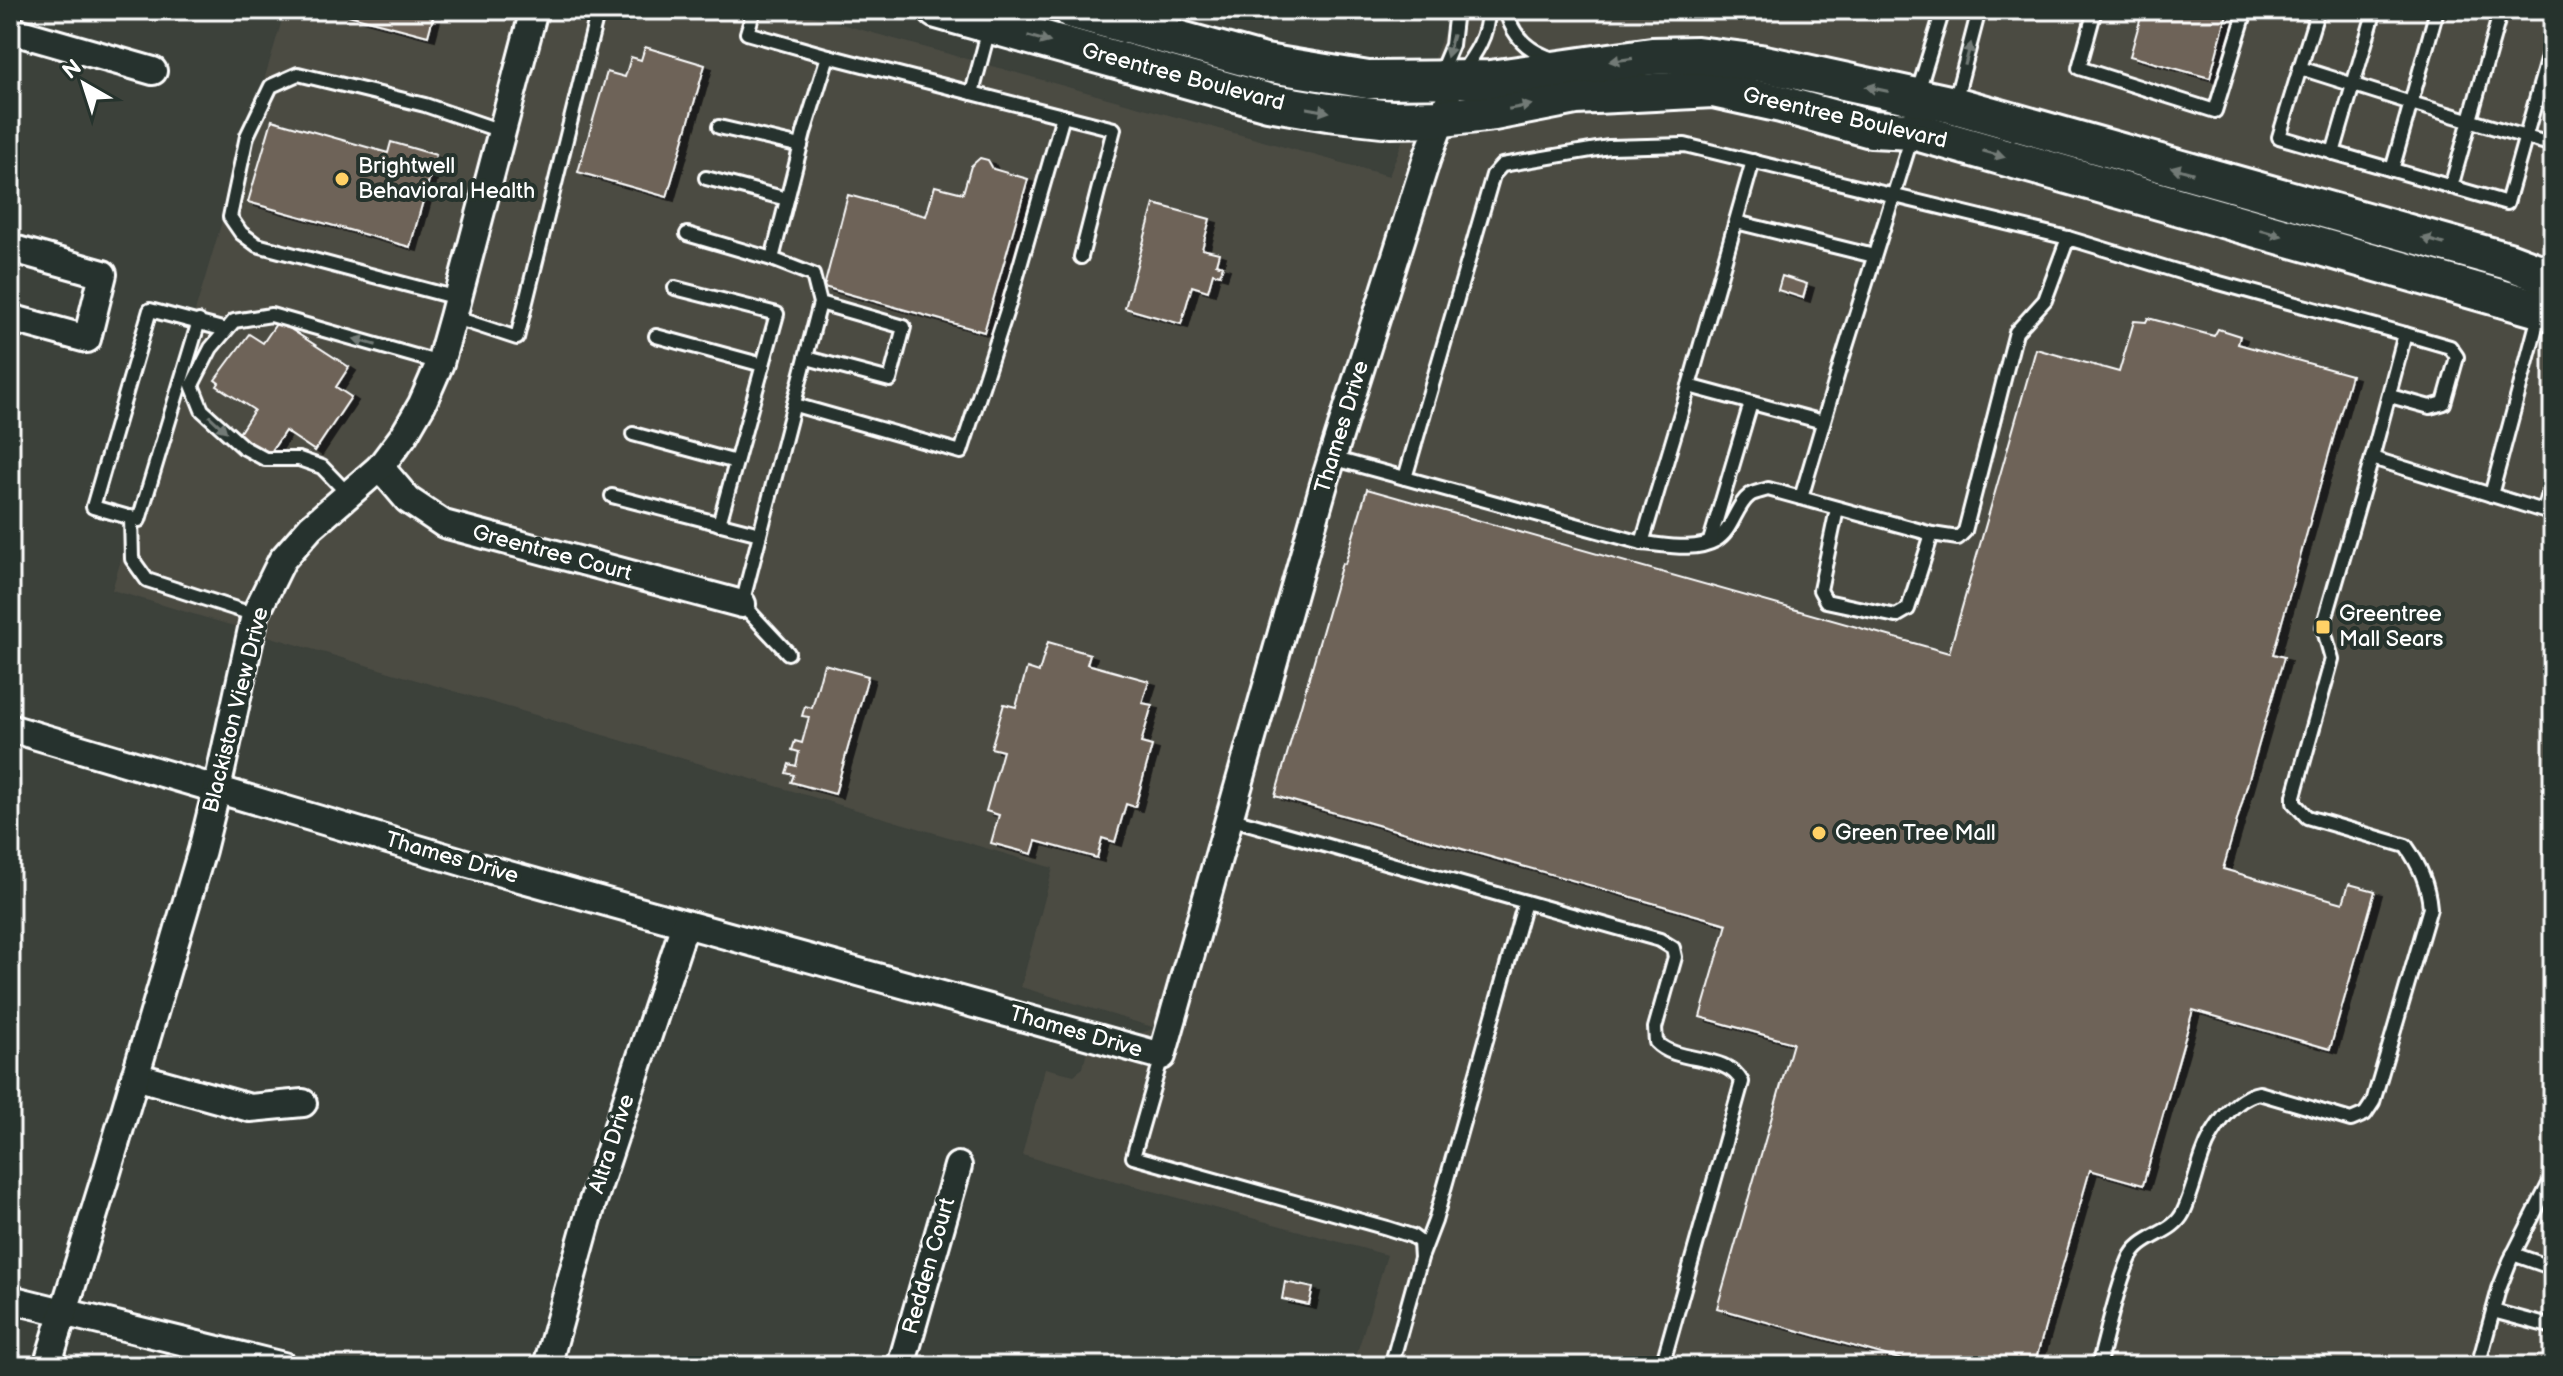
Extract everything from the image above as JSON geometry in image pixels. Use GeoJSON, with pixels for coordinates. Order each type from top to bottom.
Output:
{"type":"FeatureCollection","features":[{"type":"Feature","properties":{"kind":"main road","name":"Greentree Boulevard"},"geometry":{"type":"LineString","coordinates":[[937,10],[989,18],[1268,102],[1391,119],[1443,118],[1494,112],[1576,96],[1713,89],[1871,129],[1926,114],[2508,261],[2549,290]]}},
{"type":"Feature","properties":{"kind":"main road","name":"Greentree Boulevard"},"geometry":{"type":"LineString","coordinates":[[1072,10],[1265,63],[1368,80],[1490,79],[1652,56],[1697,55],[1760,63],[1926,114],[2549,290]]}},
{"type":"Feature","properties":{"kind":"street","name":"Blackiston View Drive"},"geometry":{"type":"LineString","coordinates":[[47,1366],[135,1076],[217,789],[255,615],[282,560],[311,527],[380,467],[422,404],[440,363],[534,10]]}},
{"type":"Feature","properties":{"kind":"street"},"geometry":{"type":"LineString","coordinates":[[10,30],[153,71]]}},
{"type":"Feature","properties":{"kind":"street","name":"Thames Drive"},"geometry":{"type":"LineString","coordinates":[[10,728],[469,864],[1162,1056],[1332,458],[1427,158],[1443,118],[1446,80]]}},
{"type":"Feature","properties":{"kind":"street"},"geometry":{"type":"LineString","coordinates":[[10,248],[103,274],[87,339],[10,318]]}},
{"type":"Feature","properties":{"kind":"street","name":"Greentree Court"},"geometry":{"type":"LineString","coordinates":[[380,467],[408,500],[444,524],[742,604]]}},
{"type":"Feature","properties":{"kind":"street","name":"Altra Drive"},"geometry":{"type":"LineString","coordinates":[[547,1366],[592,1204],[685,924]]}},
{"type":"Feature","properties":{"kind":"street"},"geometry":{"type":"LineString","coordinates":[[135,1076],[250,1108],[303,1103]]}},
{"type":"Feature","properties":{"kind":"street","name":"Redden Court"},"geometry":{"type":"LineString","coordinates":[[901,1366],[958,1166]]}},
{"type":"Feature","properties":{"kind":"street"},"geometry":{"type":"LineString","coordinates":[[10,1299],[283,1366]]}},
{"type":"Feature","properties":{"kind":"lane"},"geometry":{"type":"LineString","coordinates":[[501,131],[425,105],[298,74],[271,86],[247,136],[230,217],[241,233],[257,245],[455,308],[517,338],[596,18],[610,10]]}},
{"type":"Feature","properties":{"kind":"lane"},"geometry":{"type":"LineString","coordinates":[[754,10],[747,33],[1114,129],[1081,257]]}},
{"type":"Feature","properties":{"kind":"lane"},"geometry":{"type":"LineString","coordinates":[[1446,80],[1456,10]]}},
{"type":"Feature","properties":{"kind":"lane"},"geometry":{"type":"LineString","coordinates":[[1446,80],[1481,45],[1488,24],[1488,10]]}},
{"type":"Feature","properties":{"kind":"lane"},"geometry":{"type":"LineString","coordinates":[[1506,10],[1518,38],[1529,48],[1580,66]]}},
{"type":"Feature","properties":{"kind":"lane"},"geometry":{"type":"LineString","coordinates":[[1926,114],[1943,10]]}},
{"type":"Feature","properties":{"kind":"lane"},"geometry":{"type":"LineString","coordinates":[[1801,498],[1895,194],[1926,114],[1979,10]]}},
{"type":"Feature","properties":{"kind":"lane"},"geometry":{"type":"LineString","coordinates":[[2095,10],[2079,68],[2215,111],[2246,10]]}},
{"type":"Feature","properties":{"kind":"lane"},"geometry":{"type":"LineString","coordinates":[[2318,10],[2279,137],[2507,203],[2553,39]]}},
{"type":"Feature","properties":{"kind":"lane"},"geometry":{"type":"LineString","coordinates":[[2333,153],[2375,10]]}},
{"type":"Feature","properties":{"kind":"lane"},"geometry":{"type":"LineString","coordinates":[[2392,170],[2437,10]]}},
{"type":"Feature","properties":{"kind":"lane"},"geometry":{"type":"LineString","coordinates":[[2451,187],[2501,10]]}},
{"type":"Feature","properties":{"kind":"lane"},"geometry":{"type":"LineString","coordinates":[[972,93],[989,18]]}},
{"type":"Feature","properties":{"kind":"lane"},"geometry":{"type":"LineString","coordinates":[[772,259],[801,146],[828,56],[832,57]]}},
{"type":"Feature","properties":{"kind":"lane"},"geometry":{"type":"LineString","coordinates":[[2300,68],[2553,145]]}},
{"type":"Feature","properties":{"kind":"lane"},"geometry":{"type":"LineString","coordinates":[[795,405],[961,452],[1009,304],[1063,116]]}},
{"type":"Feature","properties":{"kind":"lane"},"geometry":{"type":"LineString","coordinates":[[719,127],[801,146]]}},
{"type":"Feature","properties":{"kind":"lane"},"geometry":{"type":"LineString","coordinates":[[1405,478],[1493,175],[1502,165],[1609,147],[1685,145],[1895,194],[2068,238],[2450,347],[2457,357],[2444,403],[2430,407],[2390,396]]}},
{"type":"Feature","properties":{"kind":"lane"},"geometry":{"type":"LineString","coordinates":[[1642,543],[1753,161]]}},
{"type":"Feature","properties":{"kind":"lane"},"geometry":{"type":"LineString","coordinates":[[706,178],[787,199]]}},
{"type":"Feature","properties":{"kind":"lane"},"geometry":{"type":"LineString","coordinates":[[1736,222],[1874,256]]}},
{"type":"Feature","properties":{"kind":"lane"},"geometry":{"type":"LineString","coordinates":[[687,234],[772,259],[813,275],[820,303],[742,604],[788,653]]}},
{"type":"Feature","properties":{"kind":"lane"},"geometry":{"type":"LineString","coordinates":[[1332,458],[1642,543],[1689,547],[1716,540],[1728,529],[1750,495],[1768,489],[1932,534],[1958,538],[1965,531],[2016,332],[2045,300],[2068,238]]}},
{"type":"Feature","properties":{"kind":"lane"},"geometry":{"type":"LineString","coordinates":[[675,288],[777,314],[719,524]]}},
{"type":"Feature","properties":{"kind":"lane"},"geometry":{"type":"LineString","coordinates":[[2491,495],[2549,290]]}},
{"type":"Feature","properties":{"kind":"lane"},"geometry":{"type":"LineString","coordinates":[[807,358],[890,380],[904,327],[820,303]]}},
{"type":"Feature","properties":{"kind":"lane"},"geometry":{"type":"LineString","coordinates":[[199,321],[139,520],[93,507],[150,310],[199,321],[226,330]]}},
{"type":"Feature","properties":{"kind":"lane"},"geometry":{"type":"LineString","coordinates":[[349,495],[322,467],[299,459],[265,459],[243,447],[202,410],[192,385],[211,348],[234,321],[271,315],[440,363]]}},
{"type":"Feature","properties":{"kind":"lane"},"geometry":{"type":"LineString","coordinates":[[2098,1366],[2130,1257],[2143,1241],[2168,1228],[2182,1216],[2203,1153],[2235,1106],[2247,1096],[2259,1093],[2351,1120],[2360,1118],[2371,1109],[2383,1073],[2430,908],[2425,881],[2406,846],[2307,817],[2294,803],[2294,796],[2332,659],[2323,627],[2405,334]]}},
{"type":"Feature","properties":{"kind":"lane"},"geometry":{"type":"LineString","coordinates":[[656,336],[763,365]]}},
{"type":"Feature","properties":{"kind":"lane"},"geometry":{"type":"LineString","coordinates":[[1689,386],[1823,422]]}},
{"type":"Feature","properties":{"kind":"lane"},"geometry":{"type":"LineString","coordinates":[[1710,541],[1751,403]]}},
{"type":"Feature","properties":{"kind":"lane"},"geometry":{"type":"LineString","coordinates":[[633,434],[736,462]]}},
{"type":"Feature","properties":{"kind":"lane"},"geometry":{"type":"LineString","coordinates":[[2372,458],[2548,512],[2553,480]]}},
{"type":"Feature","properties":{"kind":"lane"},"geometry":{"type":"LineString","coordinates":[[612,496],[760,534]]}},
{"type":"Feature","properties":{"kind":"lane"},"geometry":{"type":"LineString","coordinates":[[1837,509],[1820,590],[1826,601],[1896,616],[1908,609],[1932,534]]}},
{"type":"Feature","properties":{"kind":"lane"},"geometry":{"type":"LineString","coordinates":[[131,517],[132,559],[147,580],[255,615]]}},
{"type":"Feature","properties":{"kind":"lane"},"geometry":{"type":"LineString","coordinates":[[1229,818],[1666,942],[1673,948],[1675,957],[1655,1028],[1656,1042],[1670,1051],[1730,1068],[1742,1082],[1662,1366]]}},
{"type":"Feature","properties":{"kind":"lane"},"geometry":{"type":"LineString","coordinates":[[1391,1366],[1525,902]]}},
{"type":"Feature","properties":{"kind":"lane"},"geometry":{"type":"LineString","coordinates":[[1162,1056],[1133,1157],[1412,1236],[1420,1242],[1421,1258]]}},
{"type":"Feature","properties":{"kind":"lane"},"geometry":{"type":"LineString","coordinates":[[2478,1366],[2513,1254],[2548,1196],[2553,1176]]}},
{"type":"Feature","properties":{"kind":"lane"},"geometry":{"type":"LineString","coordinates":[[2513,1254],[2553,1268]]}},
{"type":"Feature","properties":{"kind":"lane"},"geometry":{"type":"LineString","coordinates":[[2493,1311],[2553,1327]]}},
{"type":"Feature","properties":{"kind":"shaded area"},"geometry":{"type":"Polygon","coordinates":[[[285,10],[790,10],[1389,176],[1447,24],[1445,10],[2553,10],[2553,1366],[1353,1366],[1387,1255],[1022,1155],[1045,1068],[1074,1075],[1083,1068],[1087,1051],[1156,1028],[1021,987],[1053,868],[112,590],[285,10]]]}},
{"type":"Feature","properties":{"kind":"building"},"geometry":{"type":"Polygon","coordinates":[[[349,10],[435,10],[428,36],[348,15],[349,10]]]}},
{"type":"Feature","properties":{"kind":"building"},"geometry":{"type":"Polygon","coordinates":[[[2143,10],[2228,10],[2210,78],[2130,56],[2143,10]]]}},
{"type":"Feature","properties":{"kind":"building"},"geometry":{"type":"Polygon","coordinates":[[[645,47],[705,65],[667,197],[578,172],[607,72],[625,77],[631,57],[641,60],[645,47]]]}},
{"type":"Feature","properties":{"kind":"building","name":"Brightwell Behavioral Health"},"geometry":{"type":"Polygon","coordinates":[[[272,120],[388,153],[391,142],[436,155],[410,247],[248,202],[272,120]]]}},
{"type":"Feature","properties":{"kind":"building"},"geometry":{"type":"Polygon","coordinates":[[[980,158],[988,160],[993,169],[1028,179],[984,332],[824,287],[848,195],[926,216],[935,186],[963,193],[971,166],[980,158]]]}},
{"type":"Feature","properties":{"kind":"building"},"geometry":{"type":"Polygon","coordinates":[[[1154,204],[1210,219],[1202,249],[1219,253],[1216,264],[1223,266],[1220,275],[1213,273],[1208,291],[1192,286],[1181,324],[1125,308],[1154,204]]]}},
{"type":"Feature","properties":{"kind":"building"},"geometry":{"type":"Polygon","coordinates":[[[1782,276],[1807,284],[1803,298],[1778,290],[1782,276]]]}},
{"type":"Feature","properties":{"kind":"building","name":"Green Tree Mall"},"geometry":{"type":"Polygon","coordinates":[[[2148,318],[2214,336],[2218,329],[2240,336],[2238,344],[2351,375],[2273,654],[2284,657],[2223,869],[2343,903],[2349,884],[2375,891],[2330,1049],[2193,1010],[2143,1185],[2090,1170],[2034,1366],[1924,1366],[1717,1308],[1793,1043],[1700,1017],[1727,924],[1275,796],[1342,563],[1345,564],[1367,489],[1949,653],[2036,349],[2119,372],[2134,321],[2146,322],[2148,318]]]}},
{"type":"Feature","properties":{"kind":"building"},"geometry":{"type":"Polygon","coordinates":[[[278,321],[349,367],[336,387],[351,397],[315,451],[285,431],[269,455],[238,435],[254,410],[217,386],[219,383],[215,380],[249,334],[263,343],[278,321]]]}},
{"type":"Feature","properties":{"kind":"building"},"geometry":{"type":"Polygon","coordinates":[[[1048,642],[1090,654],[1087,664],[1149,681],[1142,703],[1152,705],[1141,743],[1152,746],[1135,807],[1126,804],[1115,842],[1102,838],[1097,858],[1036,841],[1032,854],[991,843],[999,815],[986,811],[1003,751],[991,748],[1004,704],[1016,707],[1027,668],[1039,672],[1048,642]]]}},
{"type":"Feature","properties":{"kind":"building"},"geometry":{"type":"Polygon","coordinates":[[[824,664],[868,676],[835,794],[791,782],[794,775],[786,773],[789,764],[796,766],[799,752],[792,750],[795,741],[802,743],[809,717],[802,716],[805,706],[812,708],[824,664]]]}},
{"type":"Feature","properties":{"kind":"building"},"geometry":{"type":"Polygon","coordinates":[[[1285,1282],[1313,1288],[1309,1305],[1282,1299],[1285,1282]]]}},
{"type":"Feature","properties":{"kind":"place","name":"Brightwell Behavioral Health"},"geometry":{"type":"Point","coordinates":[342,179]}},
{"type":"Feature","properties":{"kind":"place","name":"Greentree Mall Sears"},"geometry":{"type":"Point","coordinates":[2323,627]}},
{"type":"Feature","properties":{"kind":"place","name":"Green Tree Mall"},"geometry":{"type":"Point","coordinates":[1819,833]}}]}
